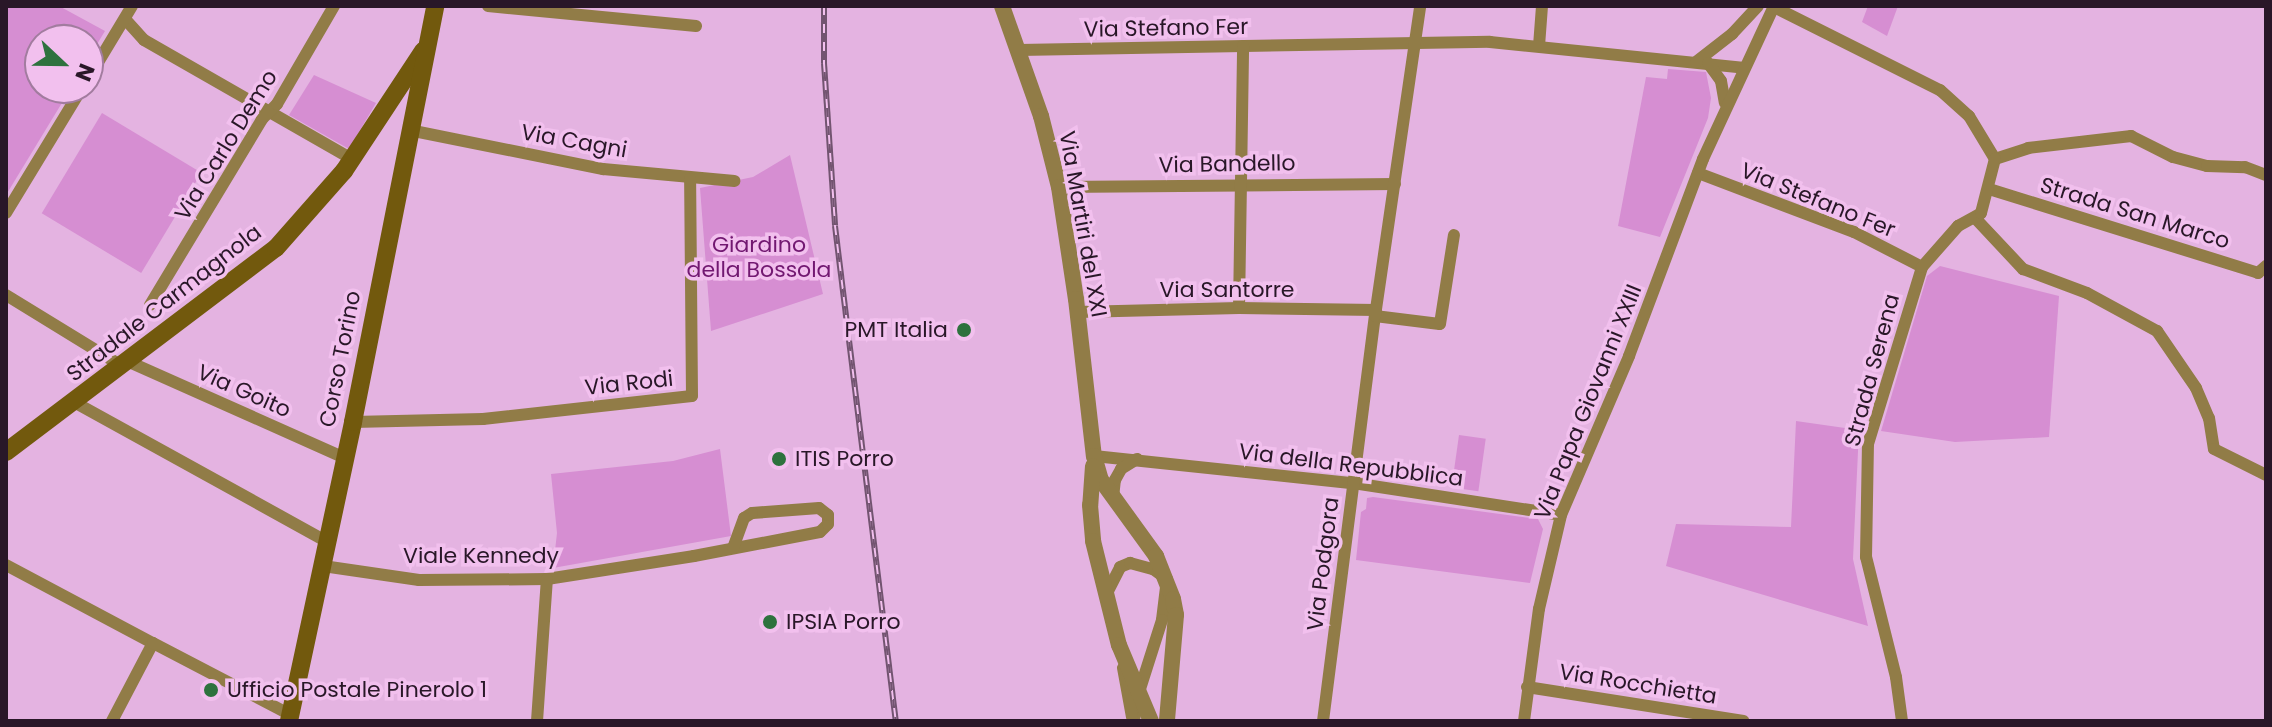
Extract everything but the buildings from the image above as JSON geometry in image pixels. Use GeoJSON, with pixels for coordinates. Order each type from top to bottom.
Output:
{"type":"FeatureCollection","features":[{"type":"Feature","properties":{"kind":"main road","name":"Corso Torino"},"geometry":{"type":"LineString","coordinates":[[290,718],[353,422],[435,6]]}},
{"type":"Feature","properties":{"kind":"main road","name":"Stradale Carmagnola"},"geometry":{"type":"LineString","coordinates":[[6,452],[276,248],[352,159],[390,97],[426,48]]}},
{"type":"Feature","properties":{"kind":"street"},"geometry":{"type":"LineString","coordinates":[[104,53],[132,6]]}},
{"type":"Feature","properties":{"kind":"street","name":"Via Carlo Demo"},"geometry":{"type":"LineString","coordinates":[[150,305],[334,6]]}},
{"type":"Feature","properties":{"kind":"street"},"geometry":{"type":"LineString","coordinates":[[488,6],[696,26]]}},
{"type":"Feature","properties":{"kind":"street","name":"Via Martiri del XXI"},"geometry":{"type":"LineString","coordinates":[[1002,6],[1019,50],[1059,187],[1078,312],[1094,456],[1101,480],[1146,541],[1167,579],[1176,615],[1167,721]]}},
{"type":"Feature","properties":{"kind":"street","name":"Via Podgora"},"geometry":{"type":"LineString","coordinates":[[1323,721],[1420,6]]}},
{"type":"Feature","properties":{"kind":"street"},"geometry":{"type":"LineString","coordinates":[[1539,46],[1542,6]]}},
{"type":"Feature","properties":{"kind":"street"},"geometry":{"type":"LineString","coordinates":[[1725,107],[1724,89],[1702,62],[1758,6]]}},
{"type":"Feature","properties":{"kind":"street"},"geometry":{"type":"LineString","coordinates":[[1774,7],[1940,90],[1969,116],[1995,159],[1985,208],[1976,219],[1958,226],[1922,267]]}},
{"type":"Feature","properties":{"kind":"street","name":"Via Papa Giovanni XXIII"},"geometry":{"type":"LineString","coordinates":[[1524,721],[1527,687],[1561,515],[1629,356],[1725,107],[1774,7]]}},
{"type":"Feature","properties":{"kind":"street"},"geometry":{"type":"LineString","coordinates":[[125,19],[144,40],[352,159]]}},
{"type":"Feature","properties":{"kind":"street","name":"Via Stefano Fer"},"geometry":{"type":"LineString","coordinates":[[1019,50],[1415,42],[1539,46],[1745,68]]}},
{"type":"Feature","properties":{"kind":"street"},"geometry":{"type":"LineString","coordinates":[[1239,308],[1243,46]]}},
{"type":"Feature","properties":{"kind":"street"},"geometry":{"type":"LineString","coordinates":[[6,213],[72,104]]}},
{"type":"Feature","properties":{"kind":"street","name":"Via Cagni"},"geometry":{"type":"LineString","coordinates":[[409,130],[603,169],[734,181]]}},
{"type":"Feature","properties":{"kind":"street"},"geometry":{"type":"LineString","coordinates":[[1995,159],[2028,148],[2131,136],[2173,157],[2207,166],[2245,167],[2266,175]]}},
{"type":"Feature","properties":{"kind":"street","name":"Via Stefano Fer"},"geometry":{"type":"LineString","coordinates":[[1698,173],[1854,232],[1922,267]]}},
{"type":"Feature","properties":{"kind":"street","name":"Via Rodi"},"geometry":{"type":"LineString","coordinates":[[353,422],[483,419],[692,396],[690,179]]}},
{"type":"Feature","properties":{"kind":"street","name":"Via Bandello"},"geometry":{"type":"LineString","coordinates":[[1059,187],[1395,184]]}},
{"type":"Feature","properties":{"kind":"street","name":"Strada San Marco"},"geometry":{"type":"LineString","coordinates":[[1989,189],[2258,273],[2266,266]]}},
{"type":"Feature","properties":{"kind":"street"},"geometry":{"type":"LineString","coordinates":[[1976,219],[2023,269],[2087,293],[2157,331],[2196,388],[2209,418],[2214,449],[2266,475]]}},
{"type":"Feature","properties":{"kind":"street"},"geometry":{"type":"LineString","coordinates":[[1376,313],[1440,324],[1454,235]]}},
{"type":"Feature","properties":{"kind":"street","name":"Strada Serena"},"geometry":{"type":"LineString","coordinates":[[1902,721],[1896,677],[1866,557],[1868,444],[1922,267]]}},
{"type":"Feature","properties":{"kind":"street","name":"Via Goito"},"geometry":{"type":"LineString","coordinates":[[6,295],[125,363],[345,458]]}},
{"type":"Feature","properties":{"kind":"street","name":"Via Santorre"},"geometry":{"type":"LineString","coordinates":[[1078,312],[1239,308],[1376,313]]}},
{"type":"Feature","properties":{"kind":"street"},"geometry":{"type":"LineString","coordinates":[[74,402],[328,542]]}},
{"type":"Feature","properties":{"kind":"street","name":"Via Martiri del XXI"},"geometry":{"type":"LineString","coordinates":[[1094,456],[1090,505],[1093,541],[1119,645],[1133,721]]}},
{"type":"Feature","properties":{"kind":"street","name":"Via della Repubblica"},"geometry":{"type":"LineString","coordinates":[[1094,456],[1353,483],[1561,515]]}},
{"type":"Feature","properties":{"kind":"street"},"geometry":{"type":"LineString","coordinates":[[1113,499],[1115,480],[1121,469],[1137,459]]}},
{"type":"Feature","properties":{"kind":"street","name":"Viale Kennedy"},"geometry":{"type":"LineString","coordinates":[[323,566],[419,580],[547,579],[733,548],[820,532],[828,524],[828,515],[819,508],[752,513],[744,518],[733,548]]}},
{"type":"Feature","properties":{"kind":"street"},"geometry":{"type":"LineString","coordinates":[[1107,593],[1120,567],[1130,563],[1153,569],[1167,579]]}},
{"type":"Feature","properties":{"kind":"street"},"geometry":{"type":"LineString","coordinates":[[6,565],[290,718]]}},
{"type":"Feature","properties":{"kind":"street"},"geometry":{"type":"LineString","coordinates":[[537,721],[547,579]]}},
{"type":"Feature","properties":{"kind":"street","name":"Via Martiri del XXI"},"geometry":{"type":"LineString","coordinates":[[1133,721],[1162,620],[1167,579]]}},
{"type":"Feature","properties":{"kind":"street"},"geometry":{"type":"LineString","coordinates":[[112,721],[153,643]]}},
{"type":"Feature","properties":{"kind":"street","name":"Via Martiri del XXI"},"geometry":{"type":"LineString","coordinates":[[1119,645],[1151,721]]}},
{"type":"Feature","properties":{"kind":"street","name":"Via Rocchietta"},"geometry":{"type":"LineString","coordinates":[[1527,687],[1743,721]]}},
{"type":"Feature","properties":{"kind":"green space"},"geometry":{"type":"Polygon","coordinates":[[[6,6],[59,6],[92,24],[24,24],[24,104],[61,104],[6,195],[6,6]]]}},
{"type":"Feature","properties":{"kind":"green space"},"geometry":{"type":"Polygon","coordinates":[[[1868,6],[1898,6],[1887,36],[1862,22],[1868,6]]]}},
{"type":"Feature","properties":{"kind":"green space"},"geometry":{"type":"Polygon","coordinates":[[[1668,69],[1706,72],[1711,98],[1708,118],[1660,237],[1618,226],[1646,77],[1667,79],[1668,69]]]}},
{"type":"Feature","properties":{"kind":"green space"},"geometry":{"type":"Polygon","coordinates":[[[314,75],[376,103],[349,149],[289,115],[314,75]]]}},
{"type":"Feature","properties":{"kind":"green space"},"geometry":{"type":"Polygon","coordinates":[[[102,113],[201,173],[141,273],[42,213],[102,113]]]}},
{"type":"Feature","properties":{"kind":"green space","name":"Giardino della Bossola"},"geometry":{"type":"Polygon","coordinates":[[[790,155],[823,294],[711,331],[700,188],[753,177],[790,155]]]}},
{"type":"Feature","properties":{"kind":"green space"},"geometry":{"type":"Polygon","coordinates":[[[1940,266],[2059,296],[2049,437],[1955,442],[1881,431],[1927,276],[1940,266]]]}},
{"type":"Feature","properties":{"kind":"green space"},"geometry":{"type":"Polygon","coordinates":[[[1796,421],[1859,430],[1853,559],[1868,626],[1666,566],[1676,524],[1791,527],[1796,421]]]}},
{"type":"Feature","properties":{"kind":"green space"},"geometry":{"type":"Polygon","coordinates":[[[1459,435],[1486,439],[1478,491],[1452,487],[1459,435]]]}},
{"type":"Feature","properties":{"kind":"green space"},"geometry":{"type":"Polygon","coordinates":[[[720,449],[731,536],[553,568],[557,533],[551,474],[673,461],[720,449]]]}},
{"type":"Feature","properties":{"kind":"green space"},"geometry":{"type":"Polygon","coordinates":[[[1367,498],[1538,519],[1543,529],[1530,583],[1356,560],[1361,512],[1366,509],[1367,498]]]}},
{"type":"Feature","properties":{"kind":"railway"},"geometry":{"type":"LineString","coordinates":[[824,6],[824,63],[835,226],[896,721]]}},
{"type":"Feature","properties":{"kind":"place","name":"PMT Italia"},"geometry":{"type":"Point","coordinates":[964,330]}},
{"type":"Feature","properties":{"kind":"place","name":"ITIS Porro"},"geometry":{"type":"Point","coordinates":[779,459]}},
{"type":"Feature","properties":{"kind":"place","name":"IPSIA Porro"},"geometry":{"type":"Point","coordinates":[770,622]}},
{"type":"Feature","properties":{"kind":"place","name":"Ufficio Postale Pinerolo 1"},"geometry":{"type":"Point","coordinates":[211,690]}}]}
